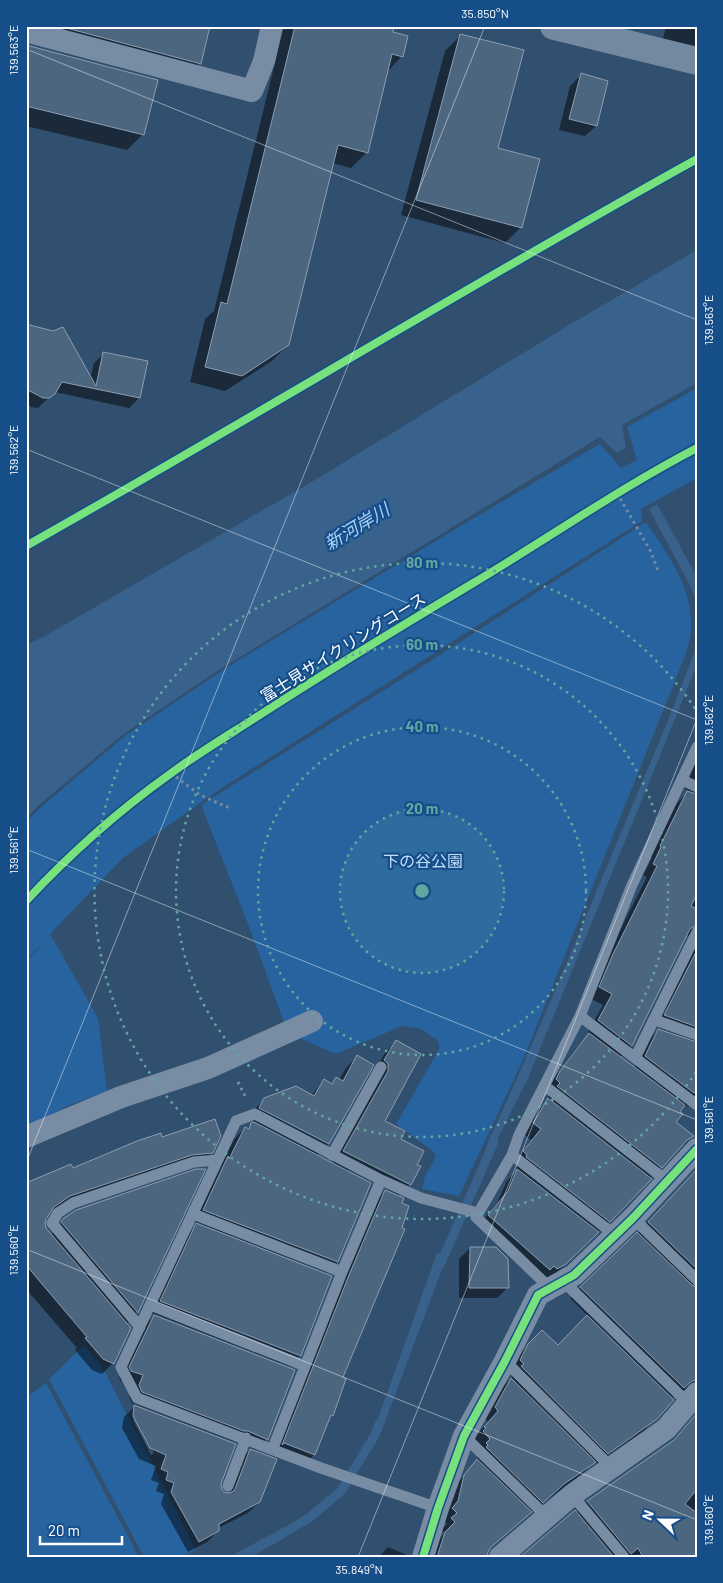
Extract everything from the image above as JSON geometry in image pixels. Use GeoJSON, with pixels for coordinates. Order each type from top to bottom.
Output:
{"type":"FeatureCollection","features":[{"type":"Feature","properties":{"kind":"street"},"geometry":{"type":"LineString","coordinates":[[26,31],[252,91],[264,61],[272,26]]}},
{"type":"Feature","properties":{"kind":"street"},"geometry":{"type":"LineString","coordinates":[[554,26],[697,61]]}},
{"type":"Feature","properties":{"kind":"street"},"geometry":{"type":"LineString","coordinates":[[26,1137],[121,1097],[208,1068],[312,1021]]}},
{"type":"Feature","properties":{"kind":"street"},"geometry":{"type":"LineString","coordinates":[[423,1557],[438,1508],[464,1436],[538,1295],[574,1275],[633,1218],[697,1149]]}},
{"type":"Feature","properties":{"kind":"street"},"geometry":{"type":"LineString","coordinates":[[500,1557],[572,1495],[666,1429],[693,1398]]}},
{"type":"Feature","properties":{"kind":"lane"},"geometry":{"type":"LineString","coordinates":[[473,1211],[512,1155],[519,1135],[580,1016],[632,884],[697,747]]}},
{"type":"Feature","properties":{"kind":"lane"},"geometry":{"type":"LineString","coordinates":[[682,780],[697,787]]}},
{"type":"Feature","properties":{"kind":"lane"},"geometry":{"type":"LineString","coordinates":[[635,1058],[697,932]]}},
{"type":"Feature","properties":{"kind":"lane"},"geometry":{"type":"LineString","coordinates":[[580,1016],[697,1105]]}},
{"type":"Feature","properties":{"kind":"lane"},"geometry":{"type":"LineString","coordinates":[[655,1020],[697,1035]]}},
{"type":"Feature","properties":{"kind":"lane"},"geometry":{"type":"LineString","coordinates":[[332,1155],[381,1067]]}},
{"type":"Feature","properties":{"kind":"lane"},"geometry":{"type":"LineString","coordinates":[[545,1086],[667,1181]]}},
{"type":"Feature","properties":{"kind":"lane"},"geometry":{"type":"LineString","coordinates":[[438,1508],[321,1468],[273,1448],[137,1398],[121,1367],[236,1120],[254,1114],[381,1180],[421,1198],[473,1211],[476,1217],[693,1398]]}},
{"type":"Feature","properties":{"kind":"lane"},"geometry":{"type":"LineString","coordinates":[[512,1155],[615,1235]]}},
{"type":"Feature","properties":{"kind":"lane"},"geometry":{"type":"LineString","coordinates":[[140,1327],[52,1223],[58,1213],[73,1203],[194,1162],[217,1160]]}},
{"type":"Feature","properties":{"kind":"lane"},"geometry":{"type":"LineString","coordinates":[[273,1448],[342,1272],[381,1180]]}},
{"type":"Feature","properties":{"kind":"lane"},"geometry":{"type":"LineString","coordinates":[[193,1214],[342,1272]]}},
{"type":"Feature","properties":{"kind":"lane"},"geometry":{"type":"LineString","coordinates":[[633,1218],[697,1280]]}},
{"type":"Feature","properties":{"kind":"lane"},"geometry":{"type":"LineString","coordinates":[[150,1305],[305,1366]]}},
{"type":"Feature","properties":{"kind":"lane"},"geometry":{"type":"LineString","coordinates":[[505,1361],[611,1467]]}},
{"type":"Feature","properties":{"kind":"lane"},"geometry":{"type":"LineString","coordinates":[[464,1436],[546,1516]]}},
{"type":"Feature","properties":{"kind":"lane"},"geometry":{"type":"LineString","coordinates":[[228,1486],[246,1438]]}},
{"type":"Feature","properties":{"kind":"lane"},"geometry":{"type":"LineString","coordinates":[[572,1495],[624,1557]]}},
{"type":"Feature","properties":{"kind":"path"},"geometry":{"type":"LineString","coordinates":[[608,498],[625,488]]}},
{"type":"Feature","properties":{"kind":"path"},"geometry":{"type":"LineString","coordinates":[[617,493],[651,552],[659,573]]}},
{"type":"Feature","properties":{"kind":"path"},"geometry":{"type":"LineString","coordinates":[[163,779],[174,771],[200,795],[232,809]]}},
{"type":"Feature","properties":{"kind":"path"},"geometry":{"type":"LineString","coordinates":[[208,1068],[238,1082],[254,1114]]}},
{"type":"Feature","properties":{"kind":"green space"},"geometry":{"type":"Polygon","coordinates":[[[697,388],[697,478],[641,509],[642,521],[214,793],[123,858],[50,934],[98,1018],[107,1091],[70,1105],[26,1127],[26,961],[49,937],[26,959],[26,822],[126,735],[226,668],[464,524],[600,444],[621,468],[637,460],[627,427],[697,388]]]}},
{"type":"Feature","properties":{"kind":"green space","name":"下の谷公園"},"geometry":{"type":"Polygon","coordinates":[[[646,522],[678,572],[688,599],[691,629],[685,656],[523,1060],[459,1196],[422,1189],[425,1176],[436,1157],[433,1151],[396,1124],[440,1048],[437,1040],[421,1029],[402,1026],[336,1054],[288,1033],[201,805],[421,667],[646,522]]]}},
{"type":"Feature","properties":{"kind":"green space"},"geometry":{"type":"Polygon","coordinates":[[[84,1345],[104,1370],[196,1550],[181,1557],[144,1557],[49,1379],[84,1345]]]}},
{"type":"Feature","properties":{"kind":"green space"},"geometry":{"type":"Polygon","coordinates":[[[46,1383],[139,1557],[26,1557],[26,1398],[46,1383]]]}},
{"type":"Feature","properties":{"kind":"water","name":"新河岸川"},"geometry":{"type":"Polygon","coordinates":[[[697,250],[697,383],[622,425],[626,448],[617,453],[600,437],[214,673],[121,736],[26,818],[26,645],[45,636],[315,480],[574,322],[697,250]]]}},
{"type":"Feature","properties":{"kind":"water"},"geometry":{"type":"Polygon","coordinates":[[[657,504],[697,577],[697,604],[690,585],[649,509],[657,504]]]}},
{"type":"Feature","properties":{"kind":"water"},"geometry":{"type":"Polygon","coordinates":[[[697,644],[697,665],[529,1076],[491,1152],[485,1149],[566,965],[667,723],[697,644]]]}},
{"type":"Feature","properties":{"kind":"water"},"geometry":{"type":"Polygon","coordinates":[[[437,1253],[447,1256],[380,1435],[371,1431],[376,1424],[437,1253]]]}},
{"type":"Feature","properties":{"kind":"water"},"geometry":{"type":"Polygon","coordinates":[[[307,1515],[311,1522],[252,1557],[229,1557],[307,1515]]]}},
{"type":"Feature","properties":{"kind":"building"},"geometry":{"type":"Polygon","coordinates":[[[59,26],[210,26],[201,64],[59,26]]]}},
{"type":"Feature","properties":{"kind":"building"},"geometry":{"type":"Polygon","coordinates":[[[295,26],[394,26],[393,32],[408,36],[403,57],[392,54],[368,153],[338,145],[289,345],[242,376],[205,367],[221,302],[227,304],[295,26]]]}},
{"type":"Feature","properties":{"kind":"building"},"geometry":{"type":"Polygon","coordinates":[[[460,34],[524,50],[498,148],[540,159],[522,228],[416,200],[460,34]]]}},
{"type":"Feature","properties":{"kind":"building"},"geometry":{"type":"Polygon","coordinates":[[[26,45],[158,80],[144,135],[26,106],[26,45]]]}},
{"type":"Feature","properties":{"kind":"building"},"geometry":{"type":"Polygon","coordinates":[[[581,73],[608,81],[597,126],[569,119],[581,73]]]}},
{"type":"Feature","properties":{"kind":"building"},"geometry":{"type":"Polygon","coordinates":[[[26,324],[53,331],[63,327],[96,386],[103,352],[148,361],[140,398],[62,382],[55,394],[49,398],[43,398],[26,389],[26,324]]]}},
{"type":"Feature","properties":{"kind":"building"},"geometry":{"type":"Polygon","coordinates":[[[687,791],[697,794],[697,894],[691,906],[697,909],[697,925],[690,929],[632,1046],[598,1020],[612,994],[599,987],[613,954],[657,866],[653,864],[660,846],[687,791]]]}},
{"type":"Feature","properties":{"kind":"building"},"geometry":{"type":"Polygon","coordinates":[[[697,950],[697,1027],[664,1015],[697,950]]]}},
{"type":"Feature","properties":{"kind":"building"},"geometry":{"type":"Polygon","coordinates":[[[658,1029],[697,1042],[697,1089],[694,1093],[645,1056],[658,1029]]]}},
{"type":"Feature","properties":{"kind":"building"},"geometry":{"type":"Polygon","coordinates":[[[589,1033],[685,1105],[680,1112],[683,1114],[676,1122],[694,1136],[687,1140],[662,1168],[557,1086],[560,1083],[556,1079],[560,1071],[589,1033]]]}},
{"type":"Feature","properties":{"kind":"building"},"geometry":{"type":"Polygon","coordinates":[[[396,1040],[421,1054],[385,1121],[405,1131],[401,1139],[424,1151],[417,1165],[421,1166],[411,1185],[343,1151],[388,1071],[388,1064],[384,1060],[396,1040]]]}},
{"type":"Feature","properties":{"kind":"building"},"geometry":{"type":"Polygon","coordinates":[[[357,1055],[374,1065],[329,1144],[259,1108],[264,1098],[296,1086],[314,1096],[324,1079],[332,1084],[336,1077],[343,1081],[357,1055]]]}},
{"type":"Feature","properties":{"kind":"building"},"geometry":{"type":"Polygon","coordinates":[[[548,1098],[652,1179],[610,1222],[526,1157],[527,1155],[523,1151],[541,1129],[533,1123],[548,1098]]]}},
{"type":"Feature","properties":{"kind":"building"},"geometry":{"type":"Polygon","coordinates":[[[215,1119],[221,1136],[213,1153],[192,1155],[70,1196],[54,1207],[46,1219],[46,1228],[131,1328],[114,1364],[103,1359],[85,1338],[87,1337],[26,1265],[26,1183],[71,1164],[73,1168],[137,1141],[161,1133],[162,1137],[215,1119]]]}},
{"type":"Feature","properties":{"kind":"building"},"geometry":{"type":"Polygon","coordinates":[[[254,1122],[371,1183],[338,1262],[203,1210],[228,1156],[229,1159],[245,1127],[249,1129],[251,1123],[254,1122]]]}},
{"type":"Feature","properties":{"kind":"building"},"geometry":{"type":"Polygon","coordinates":[[[196,1169],[206,1169],[138,1313],[61,1222],[76,1210],[196,1169]]]}},
{"type":"Feature","properties":{"kind":"building"},"geometry":{"type":"Polygon","coordinates":[[[517,1169],[599,1232],[566,1264],[557,1269],[554,1266],[550,1270],[488,1215],[508,1191],[517,1169]]]}},
{"type":"Feature","properties":{"kind":"building"},"geometry":{"type":"Polygon","coordinates":[[[697,1169],[697,1269],[648,1222],[697,1169]]]}},
{"type":"Feature","properties":{"kind":"building"},"geometry":{"type":"Polygon","coordinates":[[[385,1190],[404,1198],[402,1203],[409,1206],[402,1228],[405,1229],[343,1377],[346,1379],[333,1416],[331,1415],[315,1455],[284,1443],[282,1445],[349,1275],[385,1190]]]}},
{"type":"Feature","properties":{"kind":"building"},"geometry":{"type":"Polygon","coordinates":[[[196,1223],[332,1276],[301,1356],[160,1301],[196,1223]]]}},
{"type":"Feature","properties":{"kind":"building"},"geometry":{"type":"Polygon","coordinates":[[[637,1232],[692,1285],[697,1287],[697,1380],[692,1381],[684,1388],[580,1287],[637,1232]]]}},
{"type":"Feature","properties":{"kind":"building"},"geometry":{"type":"Polygon","coordinates":[[[470,1247],[496,1247],[508,1259],[509,1288],[469,1288],[470,1247]]]}},
{"type":"Feature","properties":{"kind":"building"},"geometry":{"type":"Polygon","coordinates":[[[154,1315],[295,1370],[268,1440],[142,1392],[139,1385],[143,1375],[131,1371],[129,1367],[154,1315]]]}},
{"type":"Feature","properties":{"kind":"building"},"geometry":{"type":"Polygon","coordinates":[[[587,1315],[674,1400],[657,1419],[608,1454],[521,1366],[524,1364],[520,1360],[528,1344],[542,1330],[558,1345],[587,1315]]]}},
{"type":"Feature","properties":{"kind":"building"},"geometry":{"type":"Polygon","coordinates":[[[511,1378],[596,1462],[564,1484],[543,1503],[486,1447],[488,1445],[486,1443],[490,1439],[483,1431],[486,1428],[484,1427],[498,1411],[495,1407],[511,1378]]]}},
{"type":"Feature","properties":{"kind":"building"},"geometry":{"type":"Polygon","coordinates":[[[134,1405],[236,1444],[221,1484],[222,1490],[226,1493],[232,1492],[235,1489],[250,1449],[277,1459],[260,1502],[219,1524],[219,1531],[199,1542],[171,1492],[174,1483],[166,1480],[168,1472],[161,1469],[166,1455],[150,1448],[133,1416],[134,1405]]]}},
{"type":"Feature","properties":{"kind":"building"},"geometry":{"type":"Polygon","coordinates":[[[697,1413],[697,1489],[685,1504],[697,1513],[697,1557],[643,1557],[638,1548],[631,1554],[587,1501],[674,1440],[697,1413]]]}},
{"type":"Feature","properties":{"kind":"building"},"geometry":{"type":"Polygon","coordinates":[[[477,1459],[532,1512],[491,1547],[487,1557],[437,1557],[445,1532],[455,1522],[451,1518],[457,1513],[452,1508],[458,1501],[464,1475],[477,1459]]]}},
{"type":"Feature","properties":{"kind":"building"},"geometry":{"type":"Polygon","coordinates":[[[575,1510],[614,1557],[520,1557],[575,1510]]]}},
{"type":"Feature","properties":{"kind":"waterway"},"geometry":{"type":"LineString","coordinates":[[440,1265],[494,1142]]}},
{"type":"Feature","properties":{"kind":"waterway"},"geometry":{"type":"LineString","coordinates":[[300,1523],[309,1518],[341,1491],[375,1435],[379,1424]]}},
{"type":"Feature","properties":{"kind":"cycle path"},"geometry":{"type":"LineString","coordinates":[[26,546],[528,254],[697,159]]}},
{"type":"Feature","properties":{"kind":"cycle path","name":"富士見サイクリングコース"},"geometry":{"type":"LineString","coordinates":[[26,901],[77,850],[113,818],[191,759],[416,617],[610,498],[697,448]]}},
{"type":"Feature","properties":{"kind":"cycle path"},"geometry":{"type":"LineString","coordinates":[[423,1557],[438,1508],[464,1436],[538,1295],[574,1275],[633,1218],[697,1149]]}}]}
